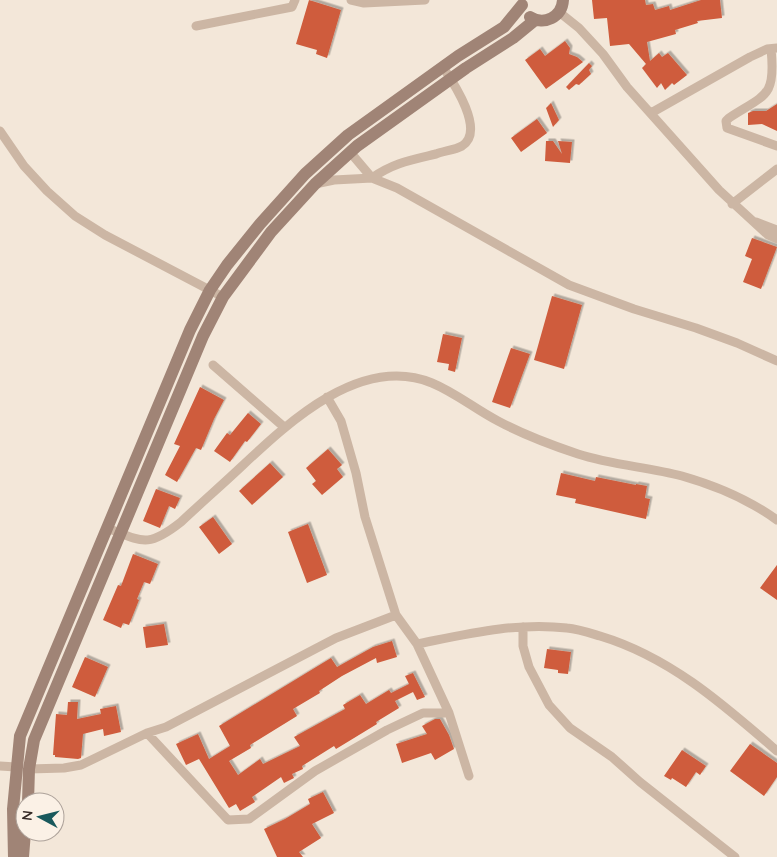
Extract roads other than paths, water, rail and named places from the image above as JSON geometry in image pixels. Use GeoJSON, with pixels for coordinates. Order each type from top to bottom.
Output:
{"type":"FeatureCollection","features":[{"type":"Feature","properties":{"kind":"main road"},"geometry":{"type":"LineString","coordinates":[[521,3],[525,13],[535,20],[548,21],[555,17],[562,3]]}},
{"type":"Feature","properties":{"kind":"main road"},"geometry":{"type":"LineString","coordinates":[[26,792],[22,768],[20,736],[190,330],[210,290],[260,224],[305,174],[348,135],[442,67],[504,27],[521,3]]}},
{"type":"Feature","properties":{"kind":"main road"},"geometry":{"type":"LineString","coordinates":[[14,857],[13,809],[22,768],[203,336],[223,297],[270,232],[314,184],[350,152],[450,79],[513,38],[535,20]]}},
{"type":"Feature","properties":{"kind":"main road"},"geometry":{"type":"LineString","coordinates":[[23,857],[24,842]]}},
{"type":"Feature","properties":{"kind":"street"},"geometry":{"type":"LineString","coordinates":[[196,26],[292,7],[294,0]]}},
{"type":"Feature","properties":{"kind":"street"},"geometry":{"type":"LineString","coordinates":[[351,0],[364,3],[425,0]]}},
{"type":"Feature","properties":{"kind":"street"},"geometry":{"type":"LineString","coordinates":[[562,3],[579,28],[604,54],[627,87],[732,204],[768,235],[777,239]]}},
{"type":"Feature","properties":{"kind":"street"},"geometry":{"type":"LineString","coordinates":[[651,113],[750,56],[774,49],[769,90],[729,118],[726,121],[726,125],[727,128],[734,132],[777,146]]}},
{"type":"Feature","properties":{"kind":"street"},"geometry":{"type":"LineString","coordinates":[[372,178],[387,168],[456,148],[466,142],[471,133],[462,97],[442,67]]}},
{"type":"Feature","properties":{"kind":"street"},"geometry":{"type":"LineString","coordinates":[[0,132],[24,166],[47,191],[75,216],[105,235],[223,297]]}},
{"type":"Feature","properties":{"kind":"street"},"geometry":{"type":"LineString","coordinates":[[350,152],[372,178]]}},
{"type":"Feature","properties":{"kind":"street"},"geometry":{"type":"LineString","coordinates":[[732,204],[777,169]]}},
{"type":"Feature","properties":{"kind":"street"},"geometry":{"type":"LineString","coordinates":[[314,184],[334,180],[372,178],[397,188],[570,285],[625,306],[737,343],[777,361]]}},
{"type":"Feature","properties":{"kind":"street"},"geometry":{"type":"LineString","coordinates":[[754,221],[777,230]]}},
{"type":"Feature","properties":{"kind":"street"},"geometry":{"type":"LineString","coordinates":[[214,365],[284,427]]}},
{"type":"Feature","properties":{"kind":"street"},"geometry":{"type":"LineString","coordinates":[[107,528],[144,540],[156,539],[181,522],[284,427],[327,397],[354,385],[373,379],[390,377],[430,382],[455,394],[497,421],[542,442],[589,457],[681,476],[710,485],[739,496],[777,520]]}},
{"type":"Feature","properties":{"kind":"street"},"geometry":{"type":"LineString","coordinates":[[327,397],[341,421],[356,472],[365,517],[396,615],[417,644],[449,713],[469,776]]}},
{"type":"Feature","properties":{"kind":"street"},"geometry":{"type":"LineString","coordinates":[[0,766],[64,768],[81,765],[147,733],[166,727],[336,638],[396,615]]}},
{"type":"Feature","properties":{"kind":"street"},"geometry":{"type":"LineString","coordinates":[[417,644],[480,631],[524,627],[568,628],[611,640],[639,651],[668,666],[730,710],[777,752]]}},
{"type":"Feature","properties":{"kind":"street"},"geometry":{"type":"LineString","coordinates":[[524,627],[523,646],[529,667],[549,705],[570,728],[612,757],[640,782],[736,857]]}},
{"type":"Feature","properties":{"kind":"street"},"geometry":{"type":"LineString","coordinates":[[147,733],[228,820],[249,819],[315,771],[387,730],[423,713],[449,713]]}}]}
